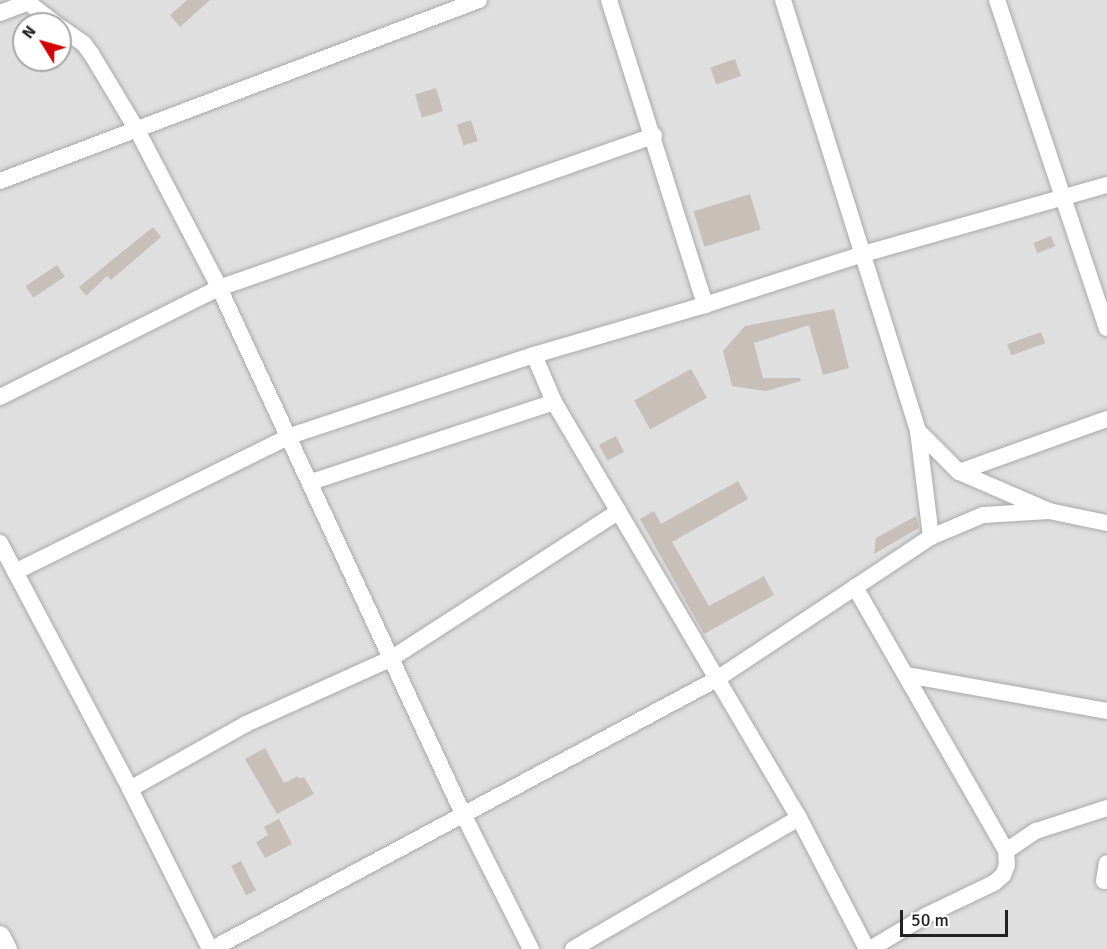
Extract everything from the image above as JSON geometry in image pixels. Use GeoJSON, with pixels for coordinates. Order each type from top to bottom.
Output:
{"type":"FeatureCollection","features":[{"type":"Feature","properties":{"kind":"street"},"geometry":{"type":"LineString","coordinates":[[0,181],[479,0]]}},
{"type":"Feature","properties":{"kind":"street"},"geometry":{"type":"LineString","coordinates":[[609,0],[654,136],[705,305]]}},
{"type":"Feature","properties":{"kind":"street"},"geometry":{"type":"LineString","coordinates":[[783,0],[918,431],[931,537]]}},
{"type":"Feature","properties":{"kind":"street"},"geometry":{"type":"LineString","coordinates":[[997,0],[1065,197],[1107,328]]}},
{"type":"Feature","properties":{"kind":"street"},"geometry":{"type":"LineString","coordinates":[[0,13],[25,1],[40,12]]}},
{"type":"Feature","properties":{"kind":"street"},"geometry":{"type":"LineString","coordinates":[[72,36],[84,44],[137,130],[219,288],[290,436],[464,816],[531,949]]}},
{"type":"Feature","properties":{"kind":"street"},"geometry":{"type":"LineString","coordinates":[[0,397],[219,288],[654,136]]}},
{"type":"Feature","properties":{"kind":"street"},"geometry":{"type":"LineString","coordinates":[[15,572],[290,436],[534,355],[705,305],[863,254],[1107,185]]}},
{"type":"Feature","properties":{"kind":"street"},"geometry":{"type":"LineString","coordinates":[[534,355],[554,402],[799,818],[869,949],[927,915],[994,883],[1003,875],[1007,865],[1006,851],[855,587]]}},
{"type":"Feature","properties":{"kind":"street"},"geometry":{"type":"LineString","coordinates":[[311,482],[554,402]]}},
{"type":"Feature","properties":{"kind":"street"},"geometry":{"type":"LineString","coordinates":[[958,472],[1107,419]]}},
{"type":"Feature","properties":{"kind":"street"},"geometry":{"type":"LineString","coordinates":[[918,431],[958,472],[1049,511],[1107,523]]}},
{"type":"Feature","properties":{"kind":"street"},"geometry":{"type":"LineString","coordinates":[[130,789],[246,724],[392,658],[619,511]]}},
{"type":"Feature","properties":{"kind":"street"},"geometry":{"type":"LineString","coordinates":[[0,543],[130,789],[211,949],[717,679],[931,537],[983,515],[1049,511]]}},
{"type":"Feature","properties":{"kind":"street"},"geometry":{"type":"LineString","coordinates":[[907,675],[1107,711]]}},
{"type":"Feature","properties":{"kind":"street"},"geometry":{"type":"LineString","coordinates":[[1006,851],[1036,831],[1107,808]]}},
{"type":"Feature","properties":{"kind":"street"},"geometry":{"type":"LineString","coordinates":[[573,949],[799,818]]}},
{"type":"Feature","properties":{"kind":"street"},"geometry":{"type":"LineString","coordinates":[[1104,881],[1107,863]]}},
{"type":"Feature","properties":{"kind":"street"},"geometry":{"type":"LineString","coordinates":[[0,936],[7,949]]}},
{"type":"Feature","properties":{"kind":"shaded area"},"geometry":{"type":"Polygon","coordinates":[[[0,0],[1107,0],[1107,949],[0,949],[0,0]]]}},
{"type":"Feature","properties":{"kind":"building"},"geometry":{"type":"Polygon","coordinates":[[[187,0],[210,0],[180,27],[170,15],[187,0]]]}},
{"type":"Feature","properties":{"kind":"building"},"geometry":{"type":"Polygon","coordinates":[[[735,59],[741,76],[716,84],[710,67],[735,59]]]}},
{"type":"Feature","properties":{"kind":"building"},"geometry":{"type":"Polygon","coordinates":[[[436,88],[443,111],[422,117],[415,94],[436,88]]]}},
{"type":"Feature","properties":{"kind":"building"},"geometry":{"type":"Polygon","coordinates":[[[471,120],[478,141],[464,146],[457,125],[471,120]]]}},
{"type":"Feature","properties":{"kind":"building"},"geometry":{"type":"Polygon","coordinates":[[[750,194],[761,229],[704,247],[694,211],[750,194]]]}},
{"type":"Feature","properties":{"kind":"building"},"geometry":{"type":"Polygon","coordinates":[[[153,227],[161,237],[111,280],[107,276],[86,296],[79,287],[153,227]]]}},
{"type":"Feature","properties":{"kind":"building"},"geometry":{"type":"Polygon","coordinates":[[[1051,236],[1055,246],[1038,253],[1033,243],[1051,236]]]}},
{"type":"Feature","properties":{"kind":"building"},"geometry":{"type":"Polygon","coordinates":[[[57,265],[65,277],[33,298],[25,286],[57,265]]]}},
{"type":"Feature","properties":{"kind":"building"},"geometry":{"type":"Polygon","coordinates":[[[834,309],[849,368],[823,375],[809,325],[754,343],[763,378],[800,378],[801,381],[766,391],[732,386],[723,351],[745,326],[834,309]]]}},
{"type":"Feature","properties":{"kind":"building"},"geometry":{"type":"Polygon","coordinates":[[[1041,332],[1045,343],[1011,356],[1007,344],[1041,332]]]}},
{"type":"Feature","properties":{"kind":"building"},"geometry":{"type":"Polygon","coordinates":[[[691,369],[707,398],[650,429],[634,401],[691,369]]]}},
{"type":"Feature","properties":{"kind":"building"},"geometry":{"type":"Polygon","coordinates":[[[616,436],[624,452],[607,461],[599,445],[616,436]]]}},
{"type":"Feature","properties":{"kind":"building"},"geometry":{"type":"Polygon","coordinates":[[[738,481],[748,499],[672,542],[709,606],[764,576],[774,595],[704,634],[640,519],[654,511],[661,524],[738,481]]]}},
{"type":"Feature","properties":{"kind":"building"},"geometry":{"type":"Polygon","coordinates":[[[916,516],[919,528],[874,554],[876,538],[916,516]]]}},
{"type":"Feature","properties":{"kind":"building"},"geometry":{"type":"Polygon","coordinates":[[[265,748],[284,783],[298,776],[299,779],[304,777],[314,794],[277,814],[245,759],[265,748]]]}},
{"type":"Feature","properties":{"kind":"building"},"geometry":{"type":"Polygon","coordinates":[[[279,819],[292,844],[265,858],[256,842],[268,835],[264,827],[279,819]]]}},
{"type":"Feature","properties":{"kind":"building"},"geometry":{"type":"Polygon","coordinates":[[[241,861],[256,890],[246,895],[231,866],[241,861]]]}}]}
